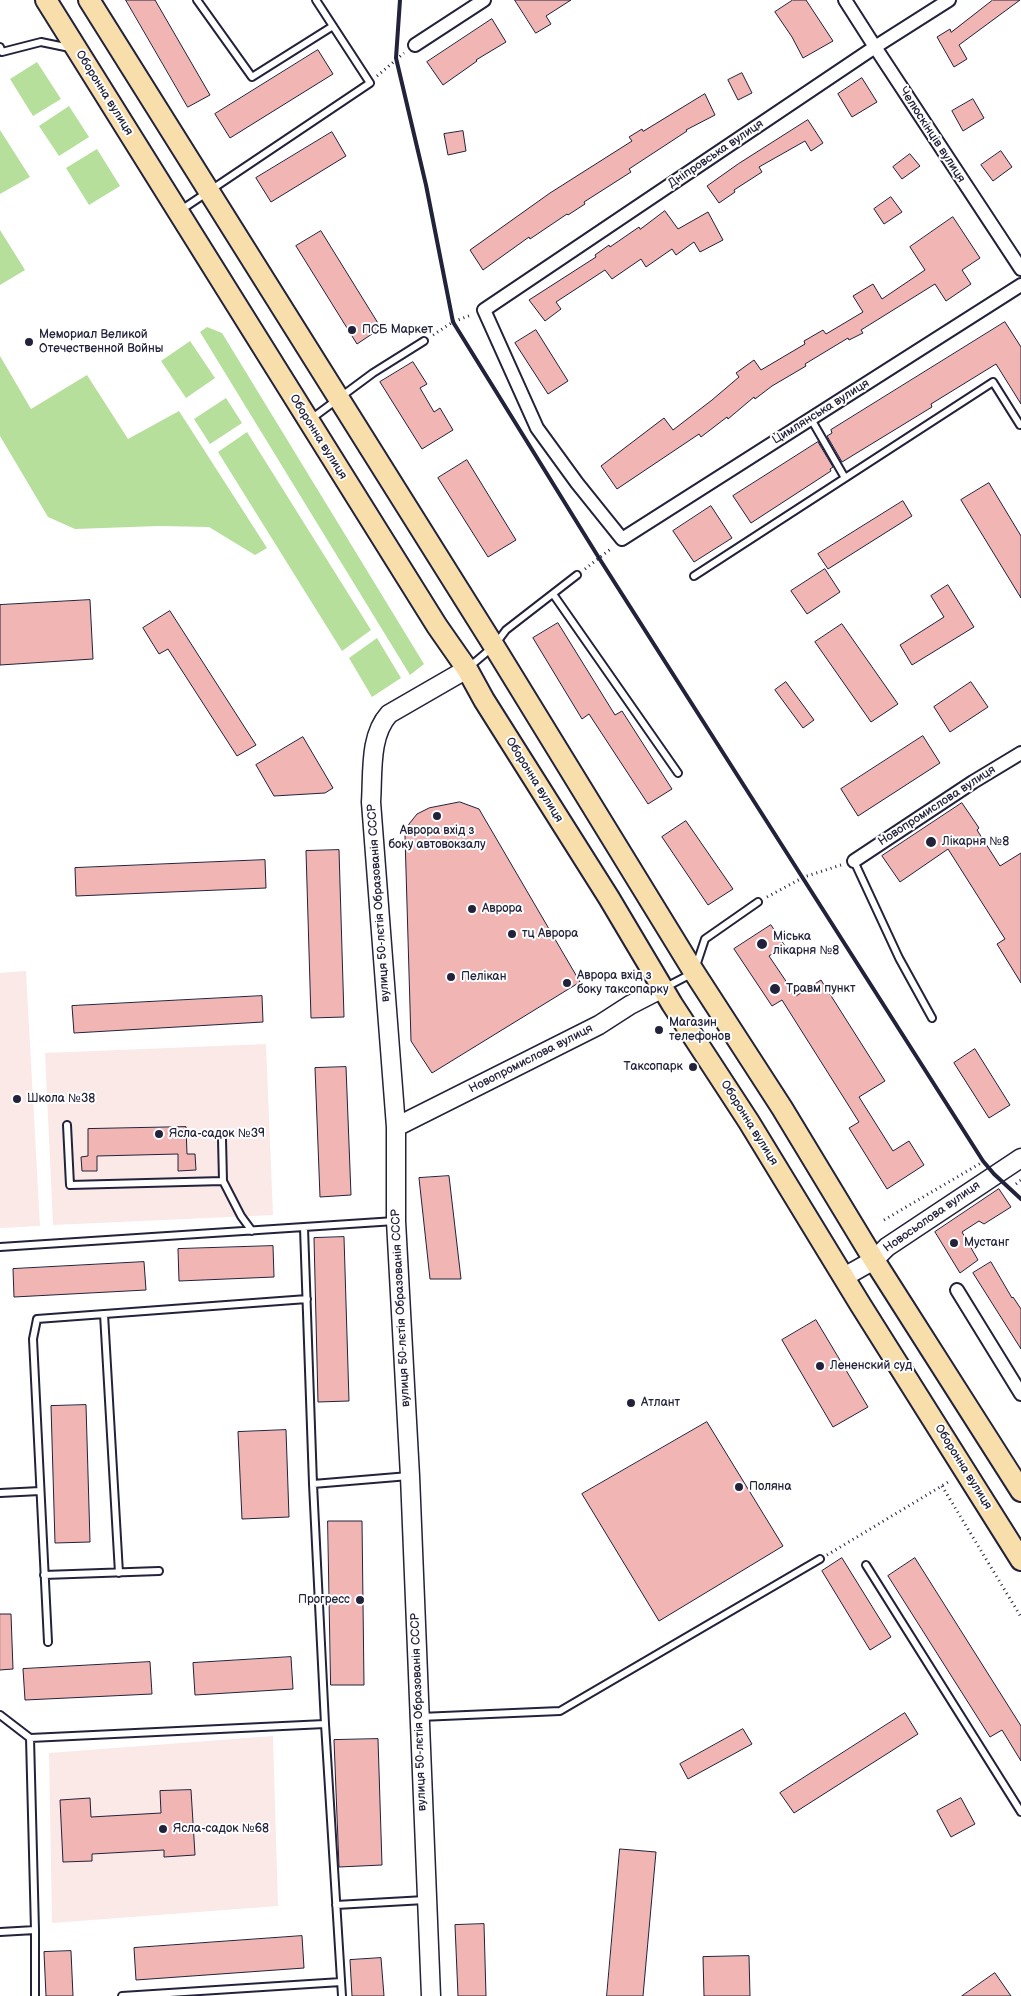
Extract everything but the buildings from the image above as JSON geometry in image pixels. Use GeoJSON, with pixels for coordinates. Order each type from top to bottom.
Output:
{"type":"FeatureCollection","features":[{"type":"Feature","properties":{"kind":"main road","name":"Оборонна вулиця"},"geometry":{"type":"LineString","coordinates":[[46,0],[437,626],[467,669],[484,700],[663,988],[749,1122],[1021,1560]]}},
{"type":"Feature","properties":{"kind":"main road"},"geometry":{"type":"LineString","coordinates":[[89,0],[494,646],[874,1260],[1021,1491]]}},
{"type":"Feature","properties":{"kind":"street"},"geometry":{"type":"LineString","coordinates":[[415,45],[484,0]]}},
{"type":"Feature","properties":{"kind":"street","name":"Челюскінців вулиця"},"geometry":{"type":"LineString","coordinates":[[845,0],[1021,269]]}},
{"type":"Feature","properties":{"kind":"street","name":"Дніпровська вулиця"},"geometry":{"type":"LineString","coordinates":[[484,310],[875,48],[950,0]]}},
{"type":"Feature","properties":{"kind":"street","name":"Цимлянська вулиця"},"geometry":{"type":"LineString","coordinates":[[622,539],[1021,285]]}},
{"type":"Feature","properties":{"kind":"street"},"geometry":{"type":"LineString","coordinates":[[484,310],[537,428],[622,539]]}},
{"type":"Feature","properties":{"kind":"street","name":"вулиця 50-лєтія Образованія СССР"},"geometry":{"type":"LineString","coordinates":[[431,1996],[410,1476],[396,1221],[396,1127],[371,802],[376,739],[380,724],[389,714],[467,669]]}},
{"type":"Feature","properties":{"kind":"street","name":"Новопромислова вулиця"},"geometry":{"type":"LineString","coordinates":[[854,861],[973,782],[1021,753]]}},
{"type":"Feature","properties":{"kind":"street","name":"Новопромислова вулиця"},"geometry":{"type":"LineString","coordinates":[[396,1127],[599,1025],[630,1005],[663,988]]}},
{"type":"Feature","properties":{"kind":"street","name":"Новосьолова вулиця"},"geometry":{"type":"LineString","coordinates":[[844,1277],[874,1260],[887,1247],[1021,1158]]}},
{"type":"Feature","properties":{"kind":"street"},"geometry":{"type":"LineString","coordinates":[[957,1290],[1021,1394]]}},
{"type":"Feature","properties":{"kind":"lane"},"geometry":{"type":"LineString","coordinates":[[197,0],[252,77],[333,26]]}},
{"type":"Feature","properties":{"kind":"lane"},"geometry":{"type":"LineString","coordinates":[[178,212],[370,83],[316,0]]}},
{"type":"Feature","properties":{"kind":"lane"},"geometry":{"type":"LineString","coordinates":[[1,51],[41,42],[76,49]]}},
{"type":"Feature","properties":{"kind":"lane"},"geometry":{"type":"LineString","coordinates":[[308,421],[373,373],[424,341]]}},
{"type":"Feature","properties":{"kind":"lane"},"geometry":{"type":"LineString","coordinates":[[694,576],[993,382],[1020,425]]}},
{"type":"Feature","properties":{"kind":"lane"},"geometry":{"type":"LineString","coordinates":[[811,419],[845,478]]}},
{"type":"Feature","properties":{"kind":"lane"},"geometry":{"type":"LineString","coordinates":[[467,669],[494,646],[506,630],[577,575]]}},
{"type":"Feature","properties":{"kind":"lane"},"geometry":{"type":"LineString","coordinates":[[553,594],[678,773]]}},
{"type":"Feature","properties":{"kind":"lane"},"geometry":{"type":"LineString","coordinates":[[854,861],[899,958],[932,1018]]}},
{"type":"Feature","properties":{"kind":"lane"},"geometry":{"type":"LineString","coordinates":[[663,988],[694,972],[705,939],[758,902]]}},
{"type":"Feature","properties":{"kind":"lane"},"geometry":{"type":"LineString","coordinates":[[67,1126],[70,1185],[223,1181]]}},
{"type":"Feature","properties":{"kind":"lane"},"geometry":{"type":"LineString","coordinates":[[222,1139],[223,1181],[252,1231]]}},
{"type":"Feature","properties":{"kind":"lane"},"geometry":{"type":"LineString","coordinates":[[0,1247],[396,1221]]}},
{"type":"Feature","properties":{"kind":"lane"},"geometry":{"type":"LineString","coordinates":[[304,1228],[325,1724],[342,1996]]}},
{"type":"Feature","properties":{"kind":"lane"},"geometry":{"type":"LineString","coordinates":[[48,1642],[33,1339],[37,1319],[307,1299]]}},
{"type":"Feature","properties":{"kind":"lane"},"geometry":{"type":"LineString","coordinates":[[104,1314],[119,1573]]}},
{"type":"Feature","properties":{"kind":"lane"},"geometry":{"type":"LineString","coordinates":[[314,1484],[410,1476]]}},
{"type":"Feature","properties":{"kind":"lane"},"geometry":{"type":"LineString","coordinates":[[0,1493],[40,1491]]}},
{"type":"Feature","properties":{"kind":"lane"},"geometry":{"type":"LineString","coordinates":[[420,1717],[560,1711],[820,1559]]}},
{"type":"Feature","properties":{"kind":"lane"},"geometry":{"type":"LineString","coordinates":[[866,1565],[1021,1812]]}},
{"type":"Feature","properties":{"kind":"lane"},"geometry":{"type":"LineString","coordinates":[[44,1575],[159,1571]]}},
{"type":"Feature","properties":{"kind":"lane"},"geometry":{"type":"LineString","coordinates":[[0,1715],[30,1738],[325,1724]]}},
{"type":"Feature","properties":{"kind":"lane"},"geometry":{"type":"LineString","coordinates":[[30,1738],[35,1996]]}},
{"type":"Feature","properties":{"kind":"lane"},"geometry":{"type":"LineString","coordinates":[[336,1905],[427,1900]]}},
{"type":"Feature","properties":{"kind":"lane"},"geometry":{"type":"LineString","coordinates":[[0,1932],[35,1930]]}},
{"type":"Feature","properties":{"kind":"lane"},"geometry":{"type":"LineString","coordinates":[[122,1996],[341,1982]]}},
{"type":"Feature","properties":{"kind":"path"},"geometry":{"type":"LineString","coordinates":[[370,83],[396,58],[415,45]]}},
{"type":"Feature","properties":{"kind":"path"},"geometry":{"type":"LineString","coordinates":[[424,341],[454,322],[484,310]]}},
{"type":"Feature","properties":{"kind":"path"},"geometry":{"type":"LineString","coordinates":[[577,575],[622,539]]}},
{"type":"Feature","properties":{"kind":"path"},"geometry":{"type":"LineString","coordinates":[[758,902],[804,878],[854,861]]}},
{"type":"Feature","properties":{"kind":"path"},"geometry":{"type":"LineString","coordinates":[[884,1220],[983,1161]]}},
{"type":"Feature","properties":{"kind":"path"},"geometry":{"type":"LineString","coordinates":[[1016,1184],[1021,1180]]}},
{"type":"Feature","properties":{"kind":"path"},"geometry":{"type":"LineString","coordinates":[[820,1559],[966,1472]]}},
{"type":"Feature","properties":{"kind":"path"},"geometry":{"type":"LineString","coordinates":[[942,1486],[1021,1617]]}},
{"type":"Feature","properties":{"kind":"shaded area","name":"Школа №38"},"geometry":{"type":"Polygon","coordinates":[[[26,971],[40,1226],[0,1228],[0,973],[26,971]]]}},
{"type":"Feature","properties":{"kind":"shaded area","name":"Ясла-садок №39"},"geometry":{"type":"Polygon","coordinates":[[[266,1044],[273,1215],[53,1225],[45,1053],[266,1044]]]}},
{"type":"Feature","properties":{"kind":"shaded area","name":"Ясла-садок №68"},"geometry":{"type":"Polygon","coordinates":[[[273,1736],[278,1906],[52,1923],[49,1753],[273,1736]]]}},
{"type":"Feature","properties":{"kind":"green space"},"geometry":{"type":"Polygon","coordinates":[[[37,62],[61,99],[33,116],[10,79],[37,62]]]}},
{"type":"Feature","properties":{"kind":"green space"},"geometry":{"type":"Polygon","coordinates":[[[69,106],[89,137],[59,156],[39,126],[69,106]]]}},
{"type":"Feature","properties":{"kind":"green space"},"geometry":{"type":"Polygon","coordinates":[[[0,130],[30,177],[0,194],[0,130]]]}},
{"type":"Feature","properties":{"kind":"green space"},"geometry":{"type":"Polygon","coordinates":[[[97,149],[120,186],[89,205],[66,168],[97,149]]]}},
{"type":"Feature","properties":{"kind":"green space"},"geometry":{"type":"Polygon","coordinates":[[[0,230],[25,270],[0,285],[0,230]]]}},
{"type":"Feature","properties":{"kind":"green space"},"geometry":{"type":"Polygon","coordinates":[[[207,327],[222,333],[424,664],[410,675],[200,332],[207,327]]]}},
{"type":"Feature","properties":{"kind":"green space"},"geometry":{"type":"Polygon","coordinates":[[[190,341],[215,378],[186,398],[161,361],[190,341]]]}},
{"type":"Feature","properties":{"kind":"green space"},"geometry":{"type":"Polygon","coordinates":[[[0,356],[31,409],[87,375],[128,439],[179,411],[267,548],[255,555],[209,527],[159,526],[75,529],[48,517],[0,436],[0,356]]]}},
{"type":"Feature","properties":{"kind":"green space"},"geometry":{"type":"Polygon","coordinates":[[[226,398],[242,423],[210,444],[194,419],[226,398]]]}},
{"type":"Feature","properties":{"kind":"green space"},"geometry":{"type":"Polygon","coordinates":[[[247,432],[371,630],[342,651],[218,452],[247,432]]]}},
{"type":"Feature","properties":{"kind":"green space"},"geometry":{"type":"Polygon","coordinates":[[[377,638],[401,678],[372,697],[349,658],[377,638]]]}},
{"type":"Feature","properties":{"kind":"railway"},"geometry":{"type":"LineString","coordinates":[[400,0],[396,58],[426,185],[453,322],[599,558],[983,1161],[1021,1199]]}},
{"type":"Feature","properties":{"kind":"place","name":"ПСБ Маркет"},"geometry":{"type":"Point","coordinates":[352,330]}},
{"type":"Feature","properties":{"kind":"place","name":"Мемориал Великой Отечественной Войны"},"geometry":{"type":"Point","coordinates":[29,342]}},
{"type":"Feature","properties":{"kind":"place","name":"Аврора вхід з боку автовокзалу"},"geometry":{"type":"Point","coordinates":[437,816]}},
{"type":"Feature","properties":{"kind":"place","name":"Лікарня №8"},"geometry":{"type":"Point","coordinates":[931,842]}},
{"type":"Feature","properties":{"kind":"place","name":"Аврора"},"geometry":{"type":"Point","coordinates":[472,909]}},
{"type":"Feature","properties":{"kind":"place","name":"тц Аврора"},"geometry":{"type":"Point","coordinates":[512,934]}},
{"type":"Feature","properties":{"kind":"place","name":"Міська лікарня №8"},"geometry":{"type":"Point","coordinates":[762,944]}},
{"type":"Feature","properties":{"kind":"place","name":"Пелікан"},"geometry":{"type":"Point","coordinates":[451,977]}},
{"type":"Feature","properties":{"kind":"place","name":"Аврора вхід з боку таксопарку"},"geometry":{"type":"Point","coordinates":[567,983]}},
{"type":"Feature","properties":{"kind":"place","name":"Травм пункт"},"geometry":{"type":"Point","coordinates":[775,989]}},
{"type":"Feature","properties":{"kind":"place","name":"Магазин телефонов"},"geometry":{"type":"Point","coordinates":[659,1030]}},
{"type":"Feature","properties":{"kind":"place","name":"Таксопарк"},"geometry":{"type":"Point","coordinates":[693,1067]}},
{"type":"Feature","properties":{"kind":"place","name":"Школа №38"},"geometry":{"type":"Point","coordinates":[17,1099]}},
{"type":"Feature","properties":{"kind":"place","name":"Ясла-садок №39"},"geometry":{"type":"Point","coordinates":[159,1134]}},
{"type":"Feature","properties":{"kind":"place","name":"Мустанг"},"geometry":{"type":"Point","coordinates":[954,1243]}},
{"type":"Feature","properties":{"kind":"place","name":"Лененский суд"},"geometry":{"type":"Point","coordinates":[820,1366]}},
{"type":"Feature","properties":{"kind":"place","name":"Атлант"},"geometry":{"type":"Point","coordinates":[631,1403]}},
{"type":"Feature","properties":{"kind":"place","name":"Поляна"},"geometry":{"type":"Point","coordinates":[739,1487]}},
{"type":"Feature","properties":{"kind":"place","name":"Прогресс"},"geometry":{"type":"Point","coordinates":[360,1600]}},
{"type":"Feature","properties":{"kind":"place","name":"Ясла-садок №68"},"geometry":{"type":"Point","coordinates":[163,1829]}}]}
